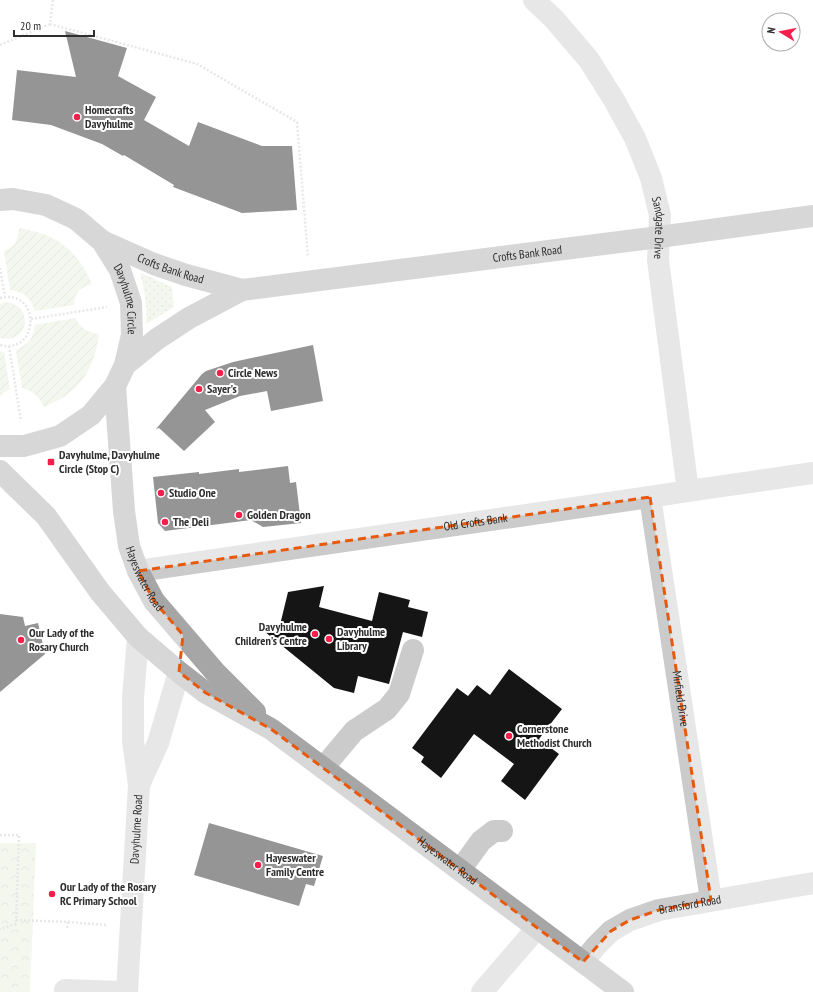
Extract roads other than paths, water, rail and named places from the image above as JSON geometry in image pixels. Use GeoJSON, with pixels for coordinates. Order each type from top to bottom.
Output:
{"type":"FeatureCollection","features":[{"type":"Feature","properties":{"kind":"main road","name":"Davyhulme Circle"},"geometry":{"type":"LineString","coordinates":[[0,446],[24,446],[60,436],[91,415],[115,386],[125,365],[132,335],[131,303],[120,270],[102,241],[76,219],[46,205],[4,197]]}},
{"type":"Feature","properties":{"kind":"main road","name":"Crofts Bank Road"},"geometry":{"type":"LineString","coordinates":[[125,365],[158,339],[189,318],[242,290],[813,216]]}},
{"type":"Feature","properties":{"kind":"main road","name":"Crofts Bank Road"},"geometry":{"type":"LineString","coordinates":[[102,241],[154,264],[186,275],[242,290]]}},
{"type":"Feature","properties":{"kind":"main road","name":"Hayeswater Road"},"geometry":{"type":"LineString","coordinates":[[115,386],[124,511],[129,546],[138,571],[154,602],[215,672],[271,729]]}},
{"type":"Feature","properties":{"kind":"main road","name":"Hayeswater Road"},"geometry":{"type":"LineString","coordinates":[[0,471],[46,516],[100,592],[138,637],[179,672],[206,693],[271,729],[623,992]]}},
{"type":"Feature","properties":{"kind":"main road"},"geometry":{"type":"LineString","coordinates":[[179,672],[183,636]]}},
{"type":"Feature","properties":{"kind":"street","name":"Sandgate Drive"},"geometry":{"type":"LineString","coordinates":[[534,0],[554,19],[589,60],[614,100],[635,138],[651,178],[660,215],[658,260],[688,491]]}},
{"type":"Feature","properties":{"kind":"street","name":"Old Crofts Bank"},"geometry":{"type":"LineString","coordinates":[[138,571],[650,498],[813,473]]}},
{"type":"Feature","properties":{"kind":"street","name":"Mirfield Drive"},"geometry":{"type":"LineString","coordinates":[[650,498],[711,900]]}},
{"type":"Feature","properties":{"kind":"street"},"geometry":{"type":"LineString","coordinates":[[138,637],[133,698],[133,742],[139,785]]}},
{"type":"Feature","properties":{"kind":"street"},"geometry":{"type":"LineString","coordinates":[[324,768],[354,731],[387,709],[399,694],[413,650]]}},
{"type":"Feature","properties":{"kind":"street"},"geometry":{"type":"LineString","coordinates":[[139,785],[158,743],[179,672]]}},
{"type":"Feature","properties":{"kind":"street","name":"Davyhulme Road"},"geometry":{"type":"LineString","coordinates":[[127,992],[139,785]]}},
{"type":"Feature","properties":{"kind":"street"},"geometry":{"type":"LineString","coordinates":[[460,870],[481,841],[494,831],[502,831]]}},
{"type":"Feature","properties":{"kind":"street","name":"Bransford Road"},"geometry":{"type":"LineString","coordinates":[[583,962],[611,931],[630,920],[659,910],[813,883]]}},
{"type":"Feature","properties":{"kind":"street"},"geometry":{"type":"LineString","coordinates":[[482,992],[537,928]]}},
{"type":"Feature","properties":{"kind":"street"},"geometry":{"type":"LineString","coordinates":[[65,990],[122,992]]}},
{"type":"Feature","properties":{"kind":"place","name":"Homecrafts Davyhulme"},"geometry":{"type":"Point","coordinates":[77,117]}},
{"type":"Feature","properties":{"kind":"place","name":"Circle News"},"geometry":{"type":"Point","coordinates":[220,373]}},
{"type":"Feature","properties":{"kind":"place","name":"Sayer's"},"geometry":{"type":"Point","coordinates":[199,389]}},
{"type":"Feature","properties":{"kind":"place","name":"Davyhulme, Davyhulme Circle (Stop C)"},"geometry":{"type":"Point","coordinates":[51,462]}},
{"type":"Feature","properties":{"kind":"place","name":"Studio One"},"geometry":{"type":"Point","coordinates":[161,493]}},
{"type":"Feature","properties":{"kind":"place","name":"Golden Dragon"},"geometry":{"type":"Point","coordinates":[239,515]}},
{"type":"Feature","properties":{"kind":"place","name":"The Deli"},"geometry":{"type":"Point","coordinates":[165,522]}},
{"type":"Feature","properties":{"kind":"place","name":"Davyhulme Children's Centre"},"geometry":{"type":"Point","coordinates":[315,634]}},
{"type":"Feature","properties":{"kind":"place","name":"Davyhulme Library"},"geometry":{"type":"Point","coordinates":[329,639]}},
{"type":"Feature","properties":{"kind":"place","name":"Our Lady of the Rosary Church"},"geometry":{"type":"Point","coordinates":[21,640]}},
{"type":"Feature","properties":{"kind":"place","name":"Cornerstone Methodist Church"},"geometry":{"type":"Point","coordinates":[509,736]}},
{"type":"Feature","properties":{"kind":"place","name":"Hayeswater Family Centre"},"geometry":{"type":"Point","coordinates":[258,865]}},
{"type":"Feature","properties":{"kind":"place","name":"Our Lady of the Rosary RC Primary School"},"geometry":{"type":"Point","coordinates":[52,894]}}]}
